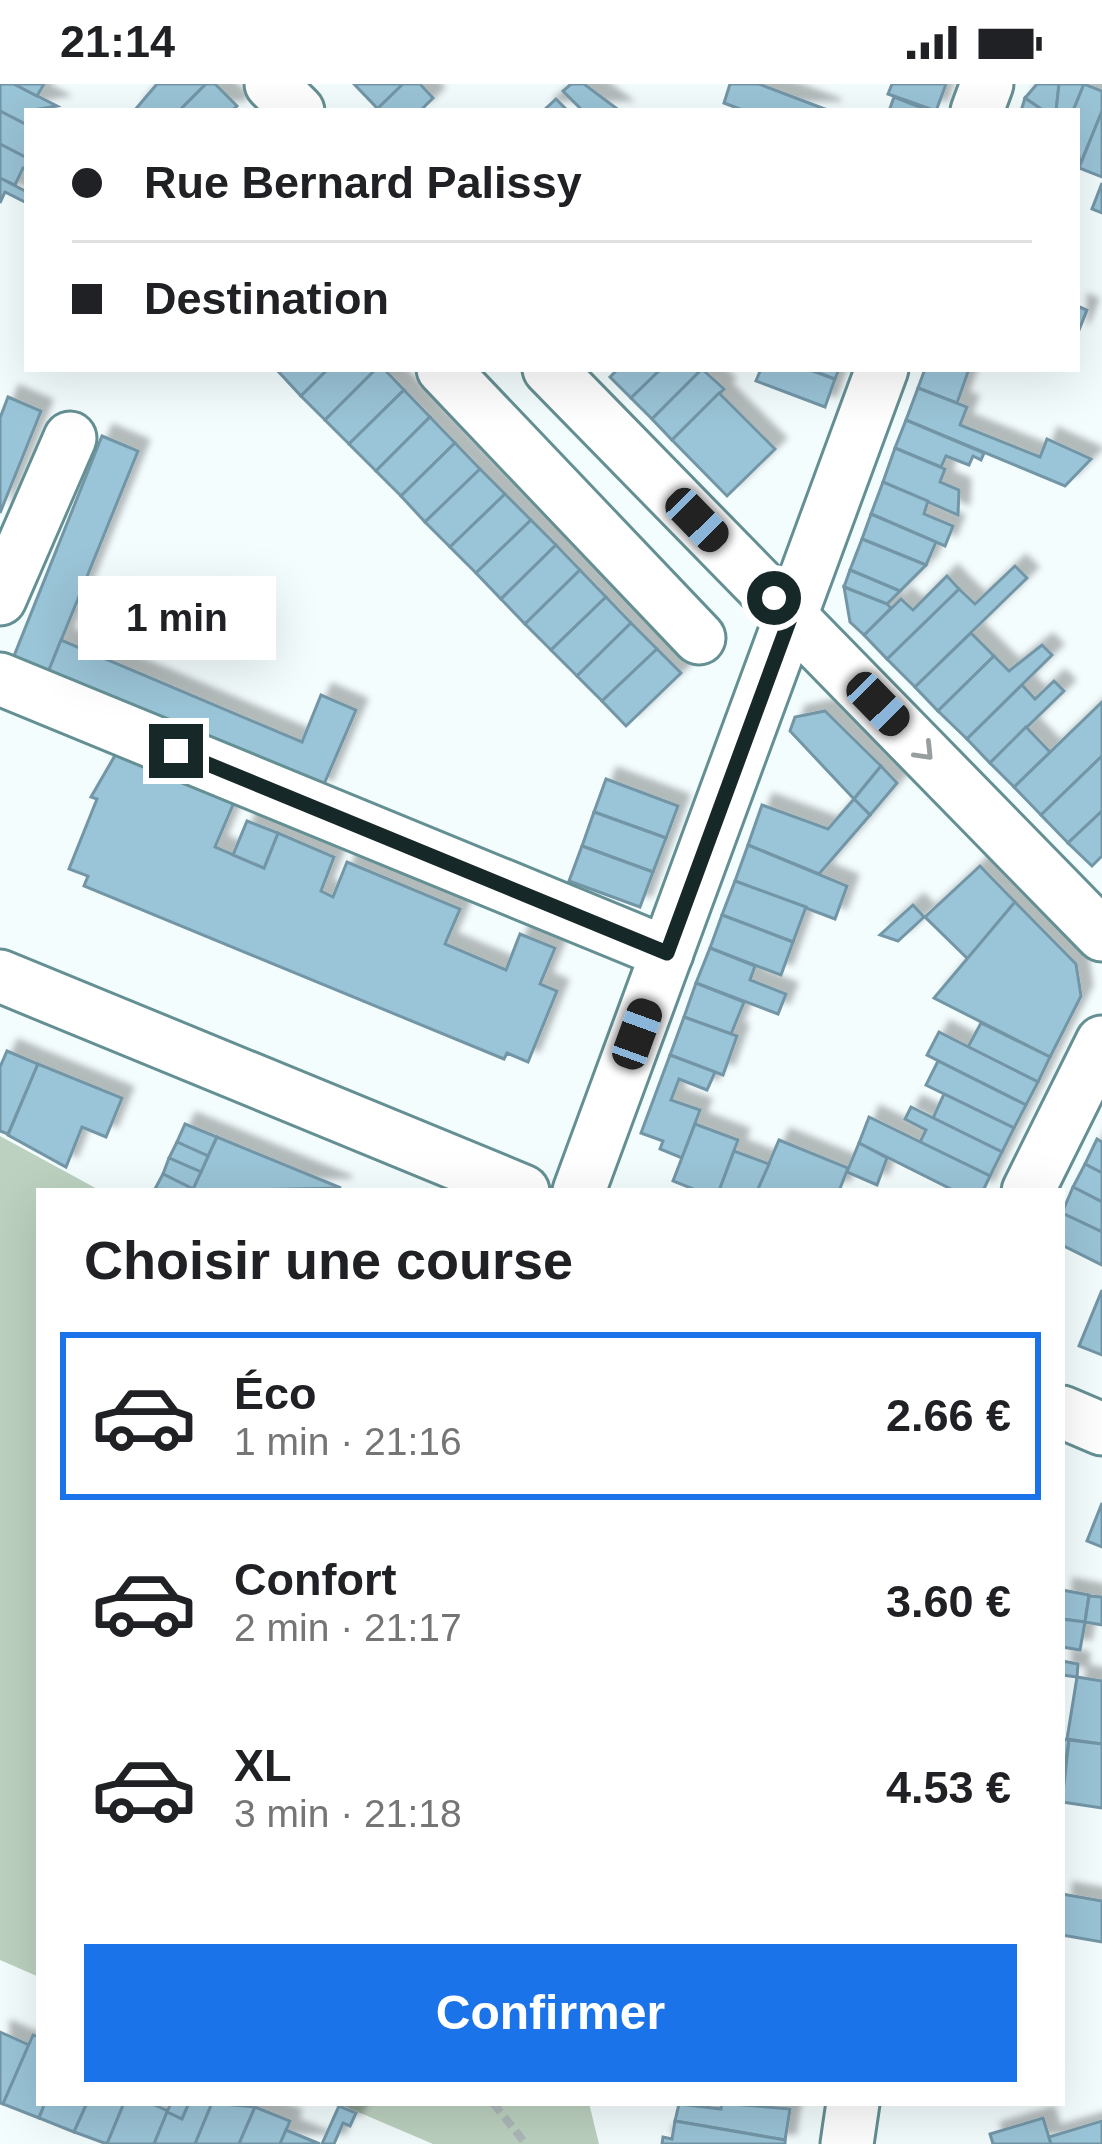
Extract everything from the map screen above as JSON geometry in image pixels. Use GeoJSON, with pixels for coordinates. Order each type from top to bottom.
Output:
{"type":"FeatureCollection","features":[{"type":"Feature","properties":{"kind":"street"},"geometry":{"type":"LineString","coordinates":[[271,84],[295,108]]}},
{"type":"Feature","properties":{"kind":"street"},"geometry":{"type":"LineString","coordinates":[[446,372],[699,638]]}},
{"type":"Feature","properties":{"kind":"street"},"geometry":{"type":"LineString","coordinates":[[552,372],[1102,935]]}},
{"type":"Feature","properties":{"kind":"street"},"geometry":{"type":"LineString","coordinates":[[580,1188],[881,372]]}},
{"type":"Feature","properties":{"kind":"street"},"geometry":{"type":"LineString","coordinates":[[0,599],[70,438]]}},
{"type":"Feature","properties":{"kind":"street"},"geometry":{"type":"LineString","coordinates":[[582,515],[638,460]]}},
{"type":"Feature","properties":{"kind":"street"},"geometry":{"type":"LineString","coordinates":[[0,679],[667,953]]}},
{"type":"Feature","properties":{"kind":"street"},"geometry":{"type":"LineString","coordinates":[[0,976],[517,1188]]}},
{"type":"Feature","properties":{"kind":"street"},"geometry":{"type":"LineString","coordinates":[[1029,1188],[1102,1042]]}},
{"type":"Feature","properties":{"kind":"street"},"geometry":{"type":"LineString","coordinates":[[1065,1413],[1102,1429]]}},
{"type":"Feature","properties":{"kind":"street"},"geometry":{"type":"LineString","coordinates":[[847,2144],[853,2106]]}},
{"type":"Feature","properties":{"kind":"path"},"geometry":{"type":"LineString","coordinates":[[496,2106],[526,2144]]}},
{"type":"Feature","properties":{"kind":"green space"},"geometry":{"type":"Polygon","coordinates":[[[0,1136],[95,1188],[36,1188],[36,1976],[0,1960],[0,1136]]]}},
{"type":"Feature","properties":{"kind":"green space"},"geometry":{"type":"Polygon","coordinates":[[[344,2106],[590,2106],[599,2144],[433,2144],[344,2106]]]}},
{"type":"Feature","properties":{"kind":"building"},"geometry":{"type":"Polygon","coordinates":[[[0,84],[14,84],[57,106],[24,108],[24,123],[0,111],[0,84]]]}},
{"type":"Feature","properties":{"kind":"building"},"geometry":{"type":"Polygon","coordinates":[[[14,84],[44,84],[37,96],[14,84]]]}},
{"type":"Feature","properties":{"kind":"building"},"geometry":{"type":"Polygon","coordinates":[[[157,84],[206,84],[182,108],[137,108],[157,84]]]}},
{"type":"Feature","properties":{"kind":"building"},"geometry":{"type":"Polygon","coordinates":[[[206,84],[215,84],[237,106],[235,108],[182,108],[206,84]]]}},
{"type":"Feature","properties":{"kind":"building"},"geometry":{"type":"Polygon","coordinates":[[[354,84],[403,84],[379,108],[354,84]]]}},
{"type":"Feature","properties":{"kind":"building"},"geometry":{"type":"Polygon","coordinates":[[[403,84],[420,84],[433,98],[423,108],[378,108],[403,84]]]}},
{"type":"Feature","properties":{"kind":"building"},"geometry":{"type":"Polygon","coordinates":[[[571,84],[584,84],[616,108],[580,108],[563,91],[571,84]]]}},
{"type":"Feature","properties":{"kind":"building"},"geometry":{"type":"Polygon","coordinates":[[[730,84],[759,84],[822,108],[737,108],[724,103],[730,84]]]}},
{"type":"Feature","properties":{"kind":"building"},"geometry":{"type":"Polygon","coordinates":[[[892,84],[946,84],[937,108],[888,94],[892,84]]]}},
{"type":"Feature","properties":{"kind":"building"},"geometry":{"type":"Polygon","coordinates":[[[1037,84],[1059,84],[1056,108],[1040,108],[1025,98],[1037,84]]]}},
{"type":"Feature","properties":{"kind":"building"},"geometry":{"type":"Polygon","coordinates":[[[1059,84],[1084,84],[1074,108],[1056,108],[1059,84]]]}},
{"type":"Feature","properties":{"kind":"building"},"geometry":{"type":"Polygon","coordinates":[[[1084,84],[1102,91],[1102,111],[1080,165],[1080,108],[1074,108],[1084,84]]]}},
{"type":"Feature","properties":{"kind":"building"},"geometry":{"type":"Polygon","coordinates":[[[894,97],[922,108],[890,108],[894,97]]]}},
{"type":"Feature","properties":{"kind":"building"},"geometry":{"type":"Polygon","coordinates":[[[0,111],[24,123],[24,156],[0,144],[0,111]]]}},
{"type":"Feature","properties":{"kind":"building"},"geometry":{"type":"Polygon","coordinates":[[[1102,111],[1102,177],[1080,166],[1102,111]]]}},
{"type":"Feature","properties":{"kind":"building"},"geometry":{"type":"Polygon","coordinates":[[[0,144],[24,156],[24,168],[15,185],[0,178],[0,144]]]}},
{"type":"Feature","properties":{"kind":"building"},"geometry":{"type":"Polygon","coordinates":[[[0,178],[24,190],[24,202],[5,192],[0,203],[0,178]]]}},
{"type":"Feature","properties":{"kind":"building"},"geometry":{"type":"Polygon","coordinates":[[[1102,183],[1102,213],[1092,209],[1102,183]]]}},
{"type":"Feature","properties":{"kind":"building"},"geometry":{"type":"Polygon","coordinates":[[[279,372],[325,372],[301,396],[279,372]]]}},
{"type":"Feature","properties":{"kind":"building"},"geometry":{"type":"Polygon","coordinates":[[[325,372],[373,372],[325,420],[301,396],[325,372]]]}},
{"type":"Feature","properties":{"kind":"building"},"geometry":{"type":"Polygon","coordinates":[[[373,372],[387,372],[404,390],[349,444],[325,420],[373,372]]]}},
{"type":"Feature","properties":{"kind":"building"},"geometry":{"type":"Polygon","coordinates":[[[615,372],[658,372],[631,398],[610,377],[615,372]]]}},
{"type":"Feature","properties":{"kind":"building"},"geometry":{"type":"Polygon","coordinates":[[[658,372],[699,372],[652,419],[631,398],[658,372]]]}},
{"type":"Feature","properties":{"kind":"building"},"geometry":{"type":"Polygon","coordinates":[[[699,372],[724,389],[672,440],[652,419],[699,372]]]}},
{"type":"Feature","properties":{"kind":"building"},"geometry":{"type":"Polygon","coordinates":[[[760,372],[816,372],[835,379],[825,407],[756,381],[760,372]]]}},
{"type":"Feature","properties":{"kind":"building"},"geometry":{"type":"Polygon","coordinates":[[[924,372],[968,372],[957,403],[918,388],[924,372]]]}},
{"type":"Feature","properties":{"kind":"building"},"geometry":{"type":"Polygon","coordinates":[[[918,388],[967,407],[960,425],[1040,457],[1047,439],[1091,459],[1065,486],[906,420],[918,388]]]}},
{"type":"Feature","properties":{"kind":"building"},"geometry":{"type":"Polygon","coordinates":[[[404,390],[430,417],[376,471],[349,444],[404,390]]]}},
{"type":"Feature","properties":{"kind":"building"},"geometry":{"type":"Polygon","coordinates":[[[719,393],[775,449],[727,496],[672,440],[719,393]]]}},
{"type":"Feature","properties":{"kind":"building"},"geometry":{"type":"Polygon","coordinates":[[[8,397],[41,411],[0,513],[0,418],[8,397]]]}},
{"type":"Feature","properties":{"kind":"building"},"geometry":{"type":"Polygon","coordinates":[[[430,417],[455,443],[401,496],[376,471],[430,417]]]}},
{"type":"Feature","properties":{"kind":"building"},"geometry":{"type":"Polygon","coordinates":[[[906,420],[984,453],[981,460],[973,456],[969,465],[946,456],[941,467],[895,448],[906,420]]]}},
{"type":"Feature","properties":{"kind":"building"},"geometry":{"type":"Polygon","coordinates":[[[102,436],[138,451],[47,675],[12,661],[102,436]]]}},
{"type":"Feature","properties":{"kind":"building"},"geometry":{"type":"Polygon","coordinates":[[[455,443],[480,469],[425,522],[401,496],[455,443]]]}},
{"type":"Feature","properties":{"kind":"building"},"geometry":{"type":"Polygon","coordinates":[[[895,448],[945,469],[940,482],[959,490],[958,515],[883,482],[895,448]]]}},
{"type":"Feature","properties":{"kind":"building"},"geometry":{"type":"Polygon","coordinates":[[[480,469],[505,494],[450,547],[425,522],[480,469]]]}},
{"type":"Feature","properties":{"kind":"building"},"geometry":{"type":"Polygon","coordinates":[[[883,482],[928,501],[924,514],[953,526],[945,546],[871,514],[883,482]]]}},
{"type":"Feature","properties":{"kind":"building"},"geometry":{"type":"Polygon","coordinates":[[[505,494],[531,520],[476,573],[450,547],[505,494]]]}},
{"type":"Feature","properties":{"kind":"building"},"geometry":{"type":"Polygon","coordinates":[[[871,514],[936,542],[926,565],[862,539],[871,514]]]}},
{"type":"Feature","properties":{"kind":"building"},"geometry":{"type":"Polygon","coordinates":[[[531,520],[556,545],[501,599],[476,573],[531,520]]]}},
{"type":"Feature","properties":{"kind":"building"},"geometry":{"type":"Polygon","coordinates":[[[862,539],[926,565],[900,591],[850,570],[862,539]]]}},
{"type":"Feature","properties":{"kind":"building"},"geometry":{"type":"Polygon","coordinates":[[[556,545],[580,570],[525,624],[501,599],[556,545]]]}},
{"type":"Feature","properties":{"kind":"building"},"geometry":{"type":"Polygon","coordinates":[[[1015,566],[1027,578],[915,687],[887,659],[959,589],[975,604],[1015,566]]]}},
{"type":"Feature","properties":{"kind":"building"},"geometry":{"type":"Polygon","coordinates":[[[580,570],[606,597],[551,650],[525,624],[580,570]]]}},
{"type":"Feature","properties":{"kind":"building"},"geometry":{"type":"Polygon","coordinates":[[[850,570],[900,591],[887,604],[844,587],[850,570]]]}},
{"type":"Feature","properties":{"kind":"building"},"geometry":{"type":"Polygon","coordinates":[[[947,576],[959,589],[887,659],[864,635],[901,599],[913,610],[947,576]]]}},
{"type":"Feature","properties":{"kind":"building"},"geometry":{"type":"Polygon","coordinates":[[[844,587],[891,608],[864,635],[850,622],[844,587]]]}},
{"type":"Feature","properties":{"kind":"building"},"geometry":{"type":"Polygon","coordinates":[[[606,597],[631,623],[577,676],[551,650],[606,597]]]}},
{"type":"Feature","properties":{"kind":"building"},"geometry":{"type":"Polygon","coordinates":[[[631,623],[657,649],[602,701],[577,676],[631,623]]]}},
{"type":"Feature","properties":{"kind":"building"},"geometry":{"type":"Polygon","coordinates":[[[971,633],[994,656],[938,711],[915,687],[971,633]]]}},
{"type":"Feature","properties":{"kind":"building"},"geometry":{"type":"Polygon","coordinates":[[[61,640],[302,742],[321,695],[356,710],[321,791],[47,675],[61,640]]]}},
{"type":"Feature","properties":{"kind":"building"},"geometry":{"type":"Polygon","coordinates":[[[1042,645],[1052,655],[967,739],[938,711],[994,656],[1009,671],[1042,645]]]}},
{"type":"Feature","properties":{"kind":"building"},"geometry":{"type":"Polygon","coordinates":[[[657,649],[681,673],[626,726],[602,701],[657,649]]]}},
{"type":"Feature","properties":{"kind":"building"},"geometry":{"type":"Polygon","coordinates":[[[1054,681],[1064,691],[990,763],[967,739],[1022,685],[1035,699],[1054,681]]]}},
{"type":"Feature","properties":{"kind":"building"},"geometry":{"type":"Polygon","coordinates":[[[1102,702],[1102,756],[1041,815],[1014,787],[1102,702]]]}},
{"type":"Feature","properties":{"kind":"building"},"geometry":{"type":"Polygon","coordinates":[[[825,711],[881,766],[854,799],[790,731],[795,717],[825,711]]]}},
{"type":"Feature","properties":{"kind":"building"},"geometry":{"type":"Polygon","coordinates":[[[1026,727],[1050,752],[1014,787],[990,763],[1026,727]]]}},
{"type":"Feature","properties":{"kind":"building"},"geometry":{"type":"Polygon","coordinates":[[[117,752],[235,800],[215,847],[264,868],[278,833],[334,857],[321,891],[333,897],[347,862],[460,909],[445,944],[506,970],[520,934],[555,948],[540,984],[557,991],[528,1062],[507,1053],[504,1059],[84,886],[88,876],[69,869],[97,799],[91,797],[117,752]]]}},
{"type":"Feature","properties":{"kind":"building"},"geometry":{"type":"Polygon","coordinates":[[[1102,756],[1102,811],[1068,843],[1041,815],[1102,756]]]}},
{"type":"Feature","properties":{"kind":"building"},"geometry":{"type":"Polygon","coordinates":[[[881,766],[897,783],[870,815],[854,799],[881,766]]]}},
{"type":"Feature","properties":{"kind":"building"},"geometry":{"type":"Polygon","coordinates":[[[606,779],[678,806],[666,838],[594,812],[606,779]]]}},
{"type":"Feature","properties":{"kind":"building"},"geometry":{"type":"Polygon","coordinates":[[[854,799],[870,815],[819,874],[748,845],[762,805],[828,829],[854,799]]]}},
{"type":"Feature","properties":{"kind":"building"},"geometry":{"type":"Polygon","coordinates":[[[1102,811],[1102,856],[1092,866],[1068,843],[1102,811]]]}},
{"type":"Feature","properties":{"kind":"building"},"geometry":{"type":"Polygon","coordinates":[[[594,812],[666,838],[653,872],[582,846],[594,812]]]}},
{"type":"Feature","properties":{"kind":"building"},"geometry":{"type":"Polygon","coordinates":[[[247,821],[278,833],[264,868],[233,855],[247,821]]]}},
{"type":"Feature","properties":{"kind":"building"},"geometry":{"type":"Polygon","coordinates":[[[748,845],[847,886],[835,919],[735,881],[748,845]]]}},
{"type":"Feature","properties":{"kind":"building"},"geometry":{"type":"Polygon","coordinates":[[[582,846],[653,872],[640,907],[569,881],[582,846]]]}},
{"type":"Feature","properties":{"kind":"building"},"geometry":{"type":"Polygon","coordinates":[[[980,866],[1015,902],[968,959],[925,917],[980,866]]]}},
{"type":"Feature","properties":{"kind":"building"},"geometry":{"type":"Polygon","coordinates":[[[735,881],[806,907],[793,942],[722,915],[735,881]]]}},
{"type":"Feature","properties":{"kind":"building"},"geometry":{"type":"Polygon","coordinates":[[[1015,902],[1076,964],[1081,996],[1050,1057],[934,998],[1015,902]]]}},
{"type":"Feature","properties":{"kind":"building"},"geometry":{"type":"Polygon","coordinates":[[[913,905],[924,917],[898,941],[880,935],[913,905]]]}},
{"type":"Feature","properties":{"kind":"building"},"geometry":{"type":"Polygon","coordinates":[[[722,915],[793,942],[781,975],[710,948],[722,915]]]}},
{"type":"Feature","properties":{"kind":"building"},"geometry":{"type":"Polygon","coordinates":[[[710,948],[755,966],[750,980],[786,994],[778,1014],[696,983],[710,948]]]}},
{"type":"Feature","properties":{"kind":"building"},"geometry":{"type":"Polygon","coordinates":[[[696,983],[744,1002],[731,1034],[684,1017],[696,983]]]}},
{"type":"Feature","properties":{"kind":"building"},"geometry":{"type":"Polygon","coordinates":[[[684,1017],[737,1036],[723,1075],[670,1055],[684,1017]]]}},
{"type":"Feature","properties":{"kind":"building"},"geometry":{"type":"Polygon","coordinates":[[[981,1023],[1050,1057],[1038,1082],[968,1047],[981,1023]]]}},
{"type":"Feature","properties":{"kind":"building"},"geometry":{"type":"Polygon","coordinates":[[[939,1032],[1038,1082],[1026,1105],[927,1055],[939,1032]]]}},
{"type":"Feature","properties":{"kind":"building"},"geometry":{"type":"Polygon","coordinates":[[[7,1051],[38,1064],[8,1134],[0,1131],[0,1067],[7,1051]]]}},
{"type":"Feature","properties":{"kind":"building"},"geometry":{"type":"Polygon","coordinates":[[[670,1055],[715,1072],[707,1090],[679,1079],[671,1100],[700,1110],[682,1158],[660,1149],[663,1141],[641,1133],[670,1055]]]}},
{"type":"Feature","properties":{"kind":"building"},"geometry":{"type":"Polygon","coordinates":[[[938,1061],[1026,1105],[1014,1128],[926,1085],[938,1061]]]}},
{"type":"Feature","properties":{"kind":"building"},"geometry":{"type":"Polygon","coordinates":[[[38,1064],[122,1098],[106,1137],[82,1127],[66,1167],[8,1135],[38,1064]]]}},
{"type":"Feature","properties":{"kind":"building"},"geometry":{"type":"Polygon","coordinates":[[[944,1094],[1014,1128],[1002,1152],[933,1118],[944,1094]]]}},
{"type":"Feature","properties":{"kind":"building"},"geometry":{"type":"Polygon","coordinates":[[[911,1107],[1002,1152],[990,1176],[920,1142],[926,1130],[905,1119],[911,1107]]]}},
{"type":"Feature","properties":{"kind":"building"},"geometry":{"type":"Polygon","coordinates":[[[869,1117],[990,1176],[984,1188],[949,1188],[859,1143],[869,1117]]]}},
{"type":"Feature","properties":{"kind":"building"},"geometry":{"type":"Polygon","coordinates":[[[185,1124],[217,1137],[208,1156],[177,1142],[185,1124]]]}},
{"type":"Feature","properties":{"kind":"building"},"geometry":{"type":"Polygon","coordinates":[[[695,1124],[738,1140],[720,1188],[690,1188],[673,1181],[695,1124]]]}},
{"type":"Feature","properties":{"kind":"building"},"geometry":{"type":"Polygon","coordinates":[[[217,1137],[341,1188],[193,1188],[217,1137]]]}},
{"type":"Feature","properties":{"kind":"building"},"geometry":{"type":"Polygon","coordinates":[[[1097,1139],[1102,1142],[1102,1173],[1085,1164],[1097,1139]]]}},
{"type":"Feature","properties":{"kind":"building"},"geometry":{"type":"Polygon","coordinates":[[[779,1140],[848,1168],[840,1188],[758,1188],[779,1140]]]}},
{"type":"Feature","properties":{"kind":"building"},"geometry":{"type":"Polygon","coordinates":[[[177,1142],[208,1156],[201,1172],[169,1158],[177,1142]]]}},
{"type":"Feature","properties":{"kind":"building"},"geometry":{"type":"Polygon","coordinates":[[[859,1143],[887,1158],[877,1185],[847,1172],[859,1143]]]}},
{"type":"Feature","properties":{"kind":"building"},"geometry":{"type":"Polygon","coordinates":[[[734,1151],[769,1164],[758,1188],[720,1188],[734,1151]]]}},
{"type":"Feature","properties":{"kind":"building"},"geometry":{"type":"Polygon","coordinates":[[[169,1158],[201,1172],[193,1188],[163,1174],[169,1158]]]}},
{"type":"Feature","properties":{"kind":"building"},"geometry":{"type":"Polygon","coordinates":[[[1085,1164],[1102,1173],[1102,1202],[1073,1187],[1085,1164]]]}},
{"type":"Feature","properties":{"kind":"building"},"geometry":{"type":"Polygon","coordinates":[[[163,1174],[191,1188],[156,1188],[163,1174]]]}},
{"type":"Feature","properties":{"kind":"building"},"geometry":{"type":"Polygon","coordinates":[[[1073,1187],[1102,1202],[1102,1232],[1065,1214],[1073,1187]]]}},
{"type":"Feature","properties":{"kind":"building"},"geometry":{"type":"Polygon","coordinates":[[[1065,1214],[1102,1232],[1102,1265],[1065,1246],[1065,1214]]]}},
{"type":"Feature","properties":{"kind":"building"},"geometry":{"type":"Polygon","coordinates":[[[1102,1290],[1102,1355],[1079,1346],[1102,1290]]]}},
{"type":"Feature","properties":{"kind":"building"},"geometry":{"type":"Polygon","coordinates":[[[1102,1503],[1102,1547],[1087,1541],[1102,1503]]]}},
{"type":"Feature","properties":{"kind":"building"},"geometry":{"type":"Polygon","coordinates":[[[1065,1591],[1089,1595],[1085,1622],[1065,1619],[1065,1591]]]}},
{"type":"Feature","properties":{"kind":"building"},"geometry":{"type":"Polygon","coordinates":[[[1089,1596],[1102,1597],[1102,1625],[1085,1622],[1089,1596]]]}},
{"type":"Feature","properties":{"kind":"building"},"geometry":{"type":"Polygon","coordinates":[[[1065,1619],[1085,1622],[1080,1650],[1065,1648],[1065,1619]]]}},
{"type":"Feature","properties":{"kind":"building"},"geometry":{"type":"Polygon","coordinates":[[[1065,1662],[1078,1664],[1077,1677],[1065,1675],[1065,1662]]]}},
{"type":"Feature","properties":{"kind":"building"},"geometry":{"type":"Polygon","coordinates":[[[1077,1677],[1102,1681],[1102,1744],[1067,1739],[1077,1677]]]}},
{"type":"Feature","properties":{"kind":"building"},"geometry":{"type":"Polygon","coordinates":[[[1069,1740],[1102,1744],[1102,1808],[1065,1802],[1069,1740]]]}},
{"type":"Feature","properties":{"kind":"building"},"geometry":{"type":"Polygon","coordinates":[[[1065,1895],[1102,1901],[1102,1942],[1065,1936],[1065,1895]]]}},
{"type":"Feature","properties":{"kind":"building"},"geometry":{"type":"Polygon","coordinates":[[[0,2032],[29,2045],[3,2104],[0,2103],[0,2032]]]}},
{"type":"Feature","properties":{"kind":"building"},"geometry":{"type":"Polygon","coordinates":[[[36,2036],[36,2106],[44,2106],[39,2118],[3,2104],[36,2036]]]}},
{"type":"Feature","properties":{"kind":"building"},"geometry":{"type":"Polygon","coordinates":[[[44,2106],[86,2106],[74,2132],[39,2118],[44,2106]]]}},
{"type":"Feature","properties":{"kind":"building"},"geometry":{"type":"Polygon","coordinates":[[[86,2106],[123,2106],[107,2144],[74,2132],[86,2106]]]}},
{"type":"Feature","properties":{"kind":"building"},"geometry":{"type":"Polygon","coordinates":[[[123,2106],[157,2106],[168,2111],[154,2144],[107,2144],[123,2106]]]}},
{"type":"Feature","properties":{"kind":"building"},"geometry":{"type":"Polygon","coordinates":[[[170,2106],[188,2106],[182,2119],[167,2112],[170,2106]]]}},
{"type":"Feature","properties":{"kind":"building"},"geometry":{"type":"Polygon","coordinates":[[[188,2106],[211,2106],[195,2144],[154,2144],[167,2112],[182,2119],[188,2106]]]}},
{"type":"Feature","properties":{"kind":"building"},"geometry":{"type":"Polygon","coordinates":[[[211,2106],[255,2107],[239,2144],[195,2144],[211,2106]]]}},
{"type":"Feature","properties":{"kind":"building"},"geometry":{"type":"Polygon","coordinates":[[[339,2106],[356,2113],[350,2126],[343,2123],[334,2144],[322,2144],[339,2106]]]}},
{"type":"Feature","properties":{"kind":"building"},"geometry":{"type":"Polygon","coordinates":[[[679,2106],[790,2109],[785,2140],[675,2121],[679,2106]]]}},
{"type":"Feature","properties":{"kind":"building"},"geometry":{"type":"Polygon","coordinates":[[[255,2107],[290,2121],[280,2144],[239,2144],[255,2107]]]}},
{"type":"Feature","properties":{"kind":"building"},"geometry":{"type":"Polygon","coordinates":[[[1043,2118],[1051,2144],[993,2144],[990,2134],[1043,2118]]]}},
{"type":"Feature","properties":{"kind":"building"},"geometry":{"type":"Polygon","coordinates":[[[675,2121],[785,2140],[785,2144],[662,2144],[663,2137],[672,2139],[675,2121]]]}},
{"type":"Feature","properties":{"kind":"building"},"geometry":{"type":"Polygon","coordinates":[[[1102,2121],[1102,2144],[1051,2144],[1049,2137],[1102,2121]]]}},
{"type":"Feature","properties":{"kind":"building"},"geometry":{"type":"Polygon","coordinates":[[[286,2130],[320,2144],[280,2144],[286,2130]]]}},
{"type":"Feature","properties":{"kind":"route"},"geometry":{"type":"LineString","coordinates":[[176,751],[667,953],[791,616],[774,598]]}}]}
